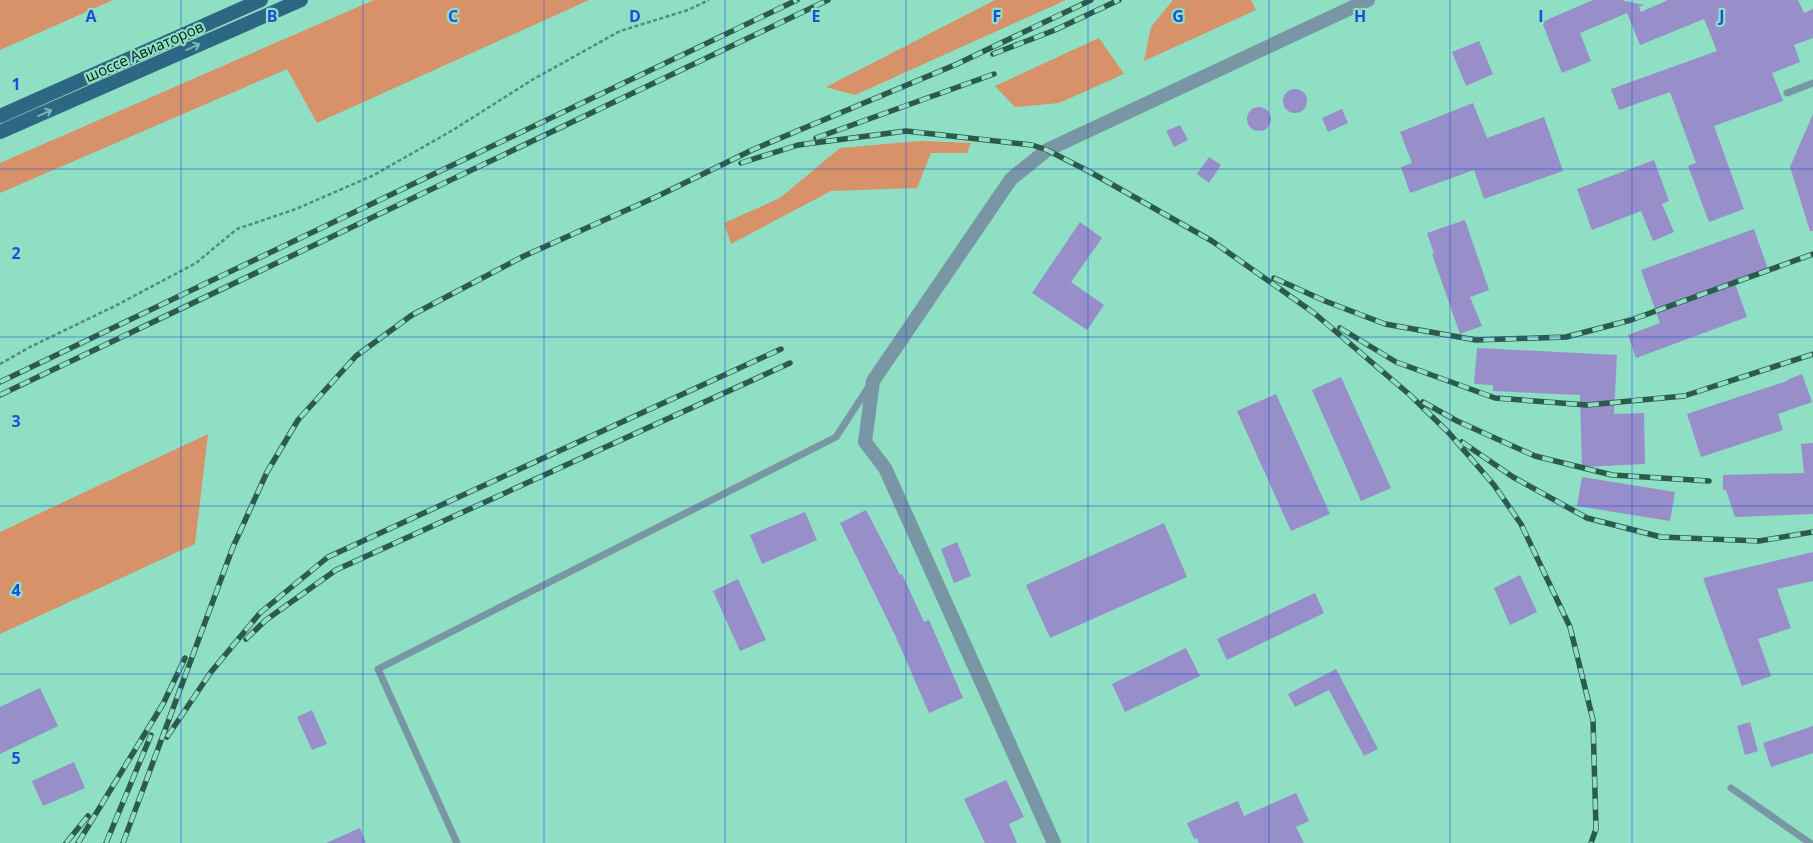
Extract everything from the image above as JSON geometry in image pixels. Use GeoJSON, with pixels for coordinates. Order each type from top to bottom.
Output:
{"type":"FeatureCollection","features":[{"type":"Feature","properties":{"kind":"main road","name":"шоссе Авиаторов"},"geometry":{"type":"LineString","coordinates":[[0,116],[261,0]]}},
{"type":"Feature","properties":{"kind":"main road","name":"шоссе Авиаторов"},"geometry":{"type":"LineString","coordinates":[[0,132],[301,0]]}},
{"type":"Feature","properties":{"kind":"street"},"geometry":{"type":"LineString","coordinates":[[1054,843],[885,468],[865,442],[873,381],[1011,179],[1047,150],[1368,0]]}},
{"type":"Feature","properties":{"kind":"lane"},"geometry":{"type":"LineString","coordinates":[[1787,93],[1813,83]]}},
{"type":"Feature","properties":{"kind":"lane"},"geometry":{"type":"LineString","coordinates":[[457,843],[378,669],[836,438],[873,381]]}},
{"type":"Feature","properties":{"kind":"lane"},"geometry":{"type":"LineString","coordinates":[[1731,788],[1810,843]]}},
{"type":"Feature","properties":{"kind":"path"},"geometry":{"type":"LineString","coordinates":[[0,364],[196,263],[237,229],[296,209],[374,176],[453,130],[532,80],[620,31],[688,10],[709,0]]}},
{"type":"Feature","properties":{"kind":"shaded area"},"geometry":{"type":"Polygon","coordinates":[[[0,0],[113,0],[0,50],[0,0]]]}},
{"type":"Feature","properties":{"kind":"shaded area"},"geometry":{"type":"Polygon","coordinates":[[[374,0],[589,0],[317,123],[287,69],[0,193],[0,163],[374,0]]]}},
{"type":"Feature","properties":{"kind":"shaded area"},"geometry":{"type":"Polygon","coordinates":[[[995,0],[1066,0],[855,95],[826,87],[995,0]]]}},
{"type":"Feature","properties":{"kind":"shaded area"},"geometry":{"type":"Polygon","coordinates":[[[1173,0],[1251,0],[1256,10],[1144,61],[1151,27],[1173,0]]]}},
{"type":"Feature","properties":{"kind":"shaded area"},"geometry":{"type":"Polygon","coordinates":[[[1099,38],[1124,74],[1059,103],[1015,107],[995,86],[1099,38]]]}},
{"type":"Feature","properties":{"kind":"shaded area"},"geometry":{"type":"Polygon","coordinates":[[[920,141],[971,143],[967,153],[931,153],[917,188],[831,191],[731,244],[724,223],[780,198],[840,148],[920,141]]]}},
{"type":"Feature","properties":{"kind":"shaded area"},"geometry":{"type":"Polygon","coordinates":[[[208,434],[195,544],[0,634],[0,532],[208,434]]]}},
{"type":"Feature","properties":{"kind":"building"},"geometry":{"type":"Polygon","coordinates":[[[1593,0],[1621,0],[1644,5],[1639,7],[1641,12],[1668,0],[1798,0],[1804,13],[1813,9],[1813,38],[1794,45],[1800,62],[1772,73],[1783,101],[1714,126],[1744,209],[1709,222],[1688,166],[1696,163],[1670,92],[1619,110],[1611,89],[1717,51],[1704,19],[1640,45],[1627,13],[1580,33],[1591,61],[1562,73],[1542,22],[1593,0]]]}},
{"type":"Feature","properties":{"kind":"building"},"geometry":{"type":"Polygon","coordinates":[[[1479,41],[1493,74],[1466,86],[1452,52],[1479,41]]]}},
{"type":"Feature","properties":{"kind":"building"},"geometry":{"type":"Polygon","coordinates":[[[1295,89],[1303,93],[1307,101],[1303,109],[1295,113],[1287,109],[1283,101],[1287,93],[1295,89]]]}},
{"type":"Feature","properties":{"kind":"building"},"geometry":{"type":"Polygon","coordinates":[[[1473,103],[1487,138],[1544,117],[1563,171],[1484,199],[1474,170],[1410,193],[1401,167],[1412,163],[1400,132],[1473,103]]]}},
{"type":"Feature","properties":{"kind":"building"},"geometry":{"type":"Polygon","coordinates":[[[1259,107],[1264,108],[1270,114],[1270,124],[1264,130],[1259,131],[1254,130],[1248,124],[1247,119],[1248,114],[1254,108],[1259,107]]]}},
{"type":"Feature","properties":{"kind":"building"},"geometry":{"type":"Polygon","coordinates":[[[1342,109],[1348,123],[1328,132],[1322,118],[1342,109]]]}},
{"type":"Feature","properties":{"kind":"building"},"geometry":{"type":"Polygon","coordinates":[[[1813,114],[1813,231],[1810,231],[1790,167],[1813,114]]]}},
{"type":"Feature","properties":{"kind":"building"},"geometry":{"type":"Polygon","coordinates":[[[1180,125],[1188,140],[1174,147],[1166,131],[1180,125]]]}},
{"type":"Feature","properties":{"kind":"building"},"geometry":{"type":"Polygon","coordinates":[[[1209,157],[1221,165],[1209,183],[1197,174],[1209,157]]]}},
{"type":"Feature","properties":{"kind":"building"},"geometry":{"type":"Polygon","coordinates":[[[1654,160],[1669,201],[1662,204],[1674,232],[1653,241],[1641,211],[1592,230],[1577,189],[1654,160]]]}},
{"type":"Feature","properties":{"kind":"building"},"geometry":{"type":"Polygon","coordinates":[[[1465,220],[1489,290],[1470,297],[1482,326],[1460,334],[1432,254],[1434,254],[1427,233],[1465,220]]]}},
{"type":"Feature","properties":{"kind":"building"},"geometry":{"type":"Polygon","coordinates":[[[1080,222],[1102,238],[1071,282],[1104,305],[1087,330],[1032,293],[1080,222]]]}},
{"type":"Feature","properties":{"kind":"building"},"geometry":{"type":"Polygon","coordinates":[[[1754,229],[1768,269],[1734,281],[1747,317],[1636,358],[1628,335],[1660,323],[1641,270],[1754,229]]]}},
{"type":"Feature","properties":{"kind":"building"},"geometry":{"type":"Polygon","coordinates":[[[1477,348],[1617,355],[1614,414],[1644,413],[1645,464],[1582,467],[1580,395],[1493,391],[1493,385],[1474,384],[1477,348]]]}},
{"type":"Feature","properties":{"kind":"building"},"geometry":{"type":"Polygon","coordinates":[[[1802,374],[1812,402],[1778,414],[1783,430],[1701,457],[1687,414],[1787,381],[1802,374]]]}},
{"type":"Feature","properties":{"kind":"building"},"geometry":{"type":"Polygon","coordinates":[[[1341,377],[1391,488],[1361,501],[1312,390],[1341,377]]]}},
{"type":"Feature","properties":{"kind":"building"},"geometry":{"type":"Polygon","coordinates":[[[1276,394],[1330,514],[1291,531],[1237,411],[1276,394]]]}},
{"type":"Feature","properties":{"kind":"building"},"geometry":{"type":"Polygon","coordinates":[[[1813,443],[1813,514],[1735,517],[1726,490],[1723,490],[1723,475],[1804,473],[1801,444],[1813,443]]]}},
{"type":"Feature","properties":{"kind":"building"},"geometry":{"type":"Polygon","coordinates":[[[1582,477],[1675,492],[1670,521],[1577,506],[1582,477]]]}},
{"type":"Feature","properties":{"kind":"building"},"geometry":{"type":"Polygon","coordinates":[[[866,510],[900,575],[902,574],[924,622],[929,620],[963,698],[929,713],[895,635],[840,523],[866,510]]]}},
{"type":"Feature","properties":{"kind":"building"},"geometry":{"type":"Polygon","coordinates":[[[805,512],[817,540],[762,564],[750,535],[805,512]]]}},
{"type":"Feature","properties":{"kind":"building"},"geometry":{"type":"Polygon","coordinates":[[[1164,523],[1187,577],[1050,638],[1026,585],[1164,523]]]}},
{"type":"Feature","properties":{"kind":"building"},"geometry":{"type":"Polygon","coordinates":[[[957,542],[971,576],[954,583],[941,549],[957,542]]]}},
{"type":"Feature","properties":{"kind":"building"},"geometry":{"type":"Polygon","coordinates":[[[1813,552],[1813,581],[1777,589],[1791,628],[1758,639],[1771,676],[1742,686],[1703,578],[1813,552]]]}},
{"type":"Feature","properties":{"kind":"building"},"geometry":{"type":"Polygon","coordinates":[[[1520,575],[1537,612],[1510,625],[1494,588],[1520,575]]]}},
{"type":"Feature","properties":{"kind":"building"},"geometry":{"type":"Polygon","coordinates":[[[738,579],[766,640],[740,651],[713,591],[738,579]]]}},
{"type":"Feature","properties":{"kind":"building"},"geometry":{"type":"Polygon","coordinates":[[[1315,593],[1324,613],[1227,660],[1217,639],[1315,593]]]}},
{"type":"Feature","properties":{"kind":"building"},"geometry":{"type":"Polygon","coordinates":[[[1186,648],[1200,676],[1125,712],[1112,684],[1186,648]]]}},
{"type":"Feature","properties":{"kind":"building"},"geometry":{"type":"Polygon","coordinates":[[[1336,669],[1378,749],[1364,756],[1329,690],[1295,707],[1288,694],[1336,669]]]}},
{"type":"Feature","properties":{"kind":"building"},"geometry":{"type":"Polygon","coordinates":[[[40,688],[58,726],[0,754],[0,707],[40,688]]]}},
{"type":"Feature","properties":{"kind":"building"},"geometry":{"type":"Polygon","coordinates":[[[312,710],[327,744],[312,750],[297,717],[312,710]]]}},
{"type":"Feature","properties":{"kind":"building"},"geometry":{"type":"Polygon","coordinates":[[[1750,722],[1758,751],[1745,755],[1737,726],[1750,722]]]}},
{"type":"Feature","properties":{"kind":"building"},"geometry":{"type":"Polygon","coordinates":[[[1813,726],[1813,753],[1771,767],[1763,743],[1813,726]]]}},
{"type":"Feature","properties":{"kind":"building"},"geometry":{"type":"Polygon","coordinates":[[[74,762],[85,788],[43,806],[32,781],[74,762]]]}},
{"type":"Feature","properties":{"kind":"building"},"geometry":{"type":"Polygon","coordinates":[[[1006,780],[1024,817],[1009,824],[1017,843],[985,843],[964,799],[1006,780]]]}},
{"type":"Feature","properties":{"kind":"building"},"geometry":{"type":"Polygon","coordinates":[[[1296,793],[1309,821],[1296,827],[1304,843],[1199,843],[1197,838],[1194,839],[1187,823],[1238,801],[1244,816],[1296,793]]]}},
{"type":"Feature","properties":{"kind":"building"},"geometry":{"type":"Polygon","coordinates":[[[360,828],[366,843],[326,843],[360,828]]]}},
{"type":"Feature","properties":{"kind":"railway"},"geometry":{"type":"LineString","coordinates":[[0,382],[797,0]]}},
{"type":"Feature","properties":{"kind":"railway"},"geometry":{"type":"LineString","coordinates":[[0,395],[828,0]]}},
{"type":"Feature","properties":{"kind":"railway"},"geometry":{"type":"LineString","coordinates":[[123,843],[233,547],[267,472],[298,420],[356,356],[412,315],[524,256],[658,196],[752,150],[957,64],[1091,0]]}},
{"type":"Feature","properties":{"kind":"railway"},"geometry":{"type":"LineString","coordinates":[[993,54],[1055,30],[1119,0]]}},
{"type":"Feature","properties":{"kind":"railway"},"geometry":{"type":"LineString","coordinates":[[816,138],[994,74]]}},
{"type":"Feature","properties":{"kind":"railway"},"geometry":{"type":"LineString","coordinates":[[741,163],[798,145],[906,131],[1032,145],[1047,150],[1090,172],[1212,241],[1314,313],[1410,395],[1449,433],[1494,485],[1521,524],[1570,627],[1593,720],[1596,829],[1591,843]]}},
{"type":"Feature","properties":{"kind":"railway"},"geometry":{"type":"LineString","coordinates":[[1274,278],[1325,301],[1385,324],[1476,340],[1566,337],[1631,320],[1813,254]]}},
{"type":"Feature","properties":{"kind":"railway"},"geometry":{"type":"LineString","coordinates":[[1340,328],[1396,362],[1495,398],[1587,405],[1684,396],[1813,354]]}},
{"type":"Feature","properties":{"kind":"railway"},"geometry":{"type":"LineString","coordinates":[[167,737],[211,672],[260,613],[328,557],[781,349]]}},
{"type":"Feature","properties":{"kind":"railway"},"geometry":{"type":"LineString","coordinates":[[246,639],[266,620],[336,570],[790,363]]}},
{"type":"Feature","properties":{"kind":"railway"},"geometry":{"type":"LineString","coordinates":[[1423,402],[1457,421],[1535,456],[1612,475],[1709,481]]}},
{"type":"Feature","properties":{"kind":"railway"},"geometry":{"type":"LineString","coordinates":[[1462,442],[1513,477],[1587,518],[1661,537],[1759,541],[1813,532]]}},
{"type":"Feature","properties":{"kind":"railway"},"geometry":{"type":"LineString","coordinates":[[78,843],[163,704],[185,658]]}},
{"type":"Feature","properties":{"kind":"railway"},"geometry":{"type":"LineString","coordinates":[[106,843],[151,735]]}},
{"type":"Feature","properties":{"kind":"railway"},"geometry":{"type":"LineString","coordinates":[[66,843],[88,816]]}}]}
